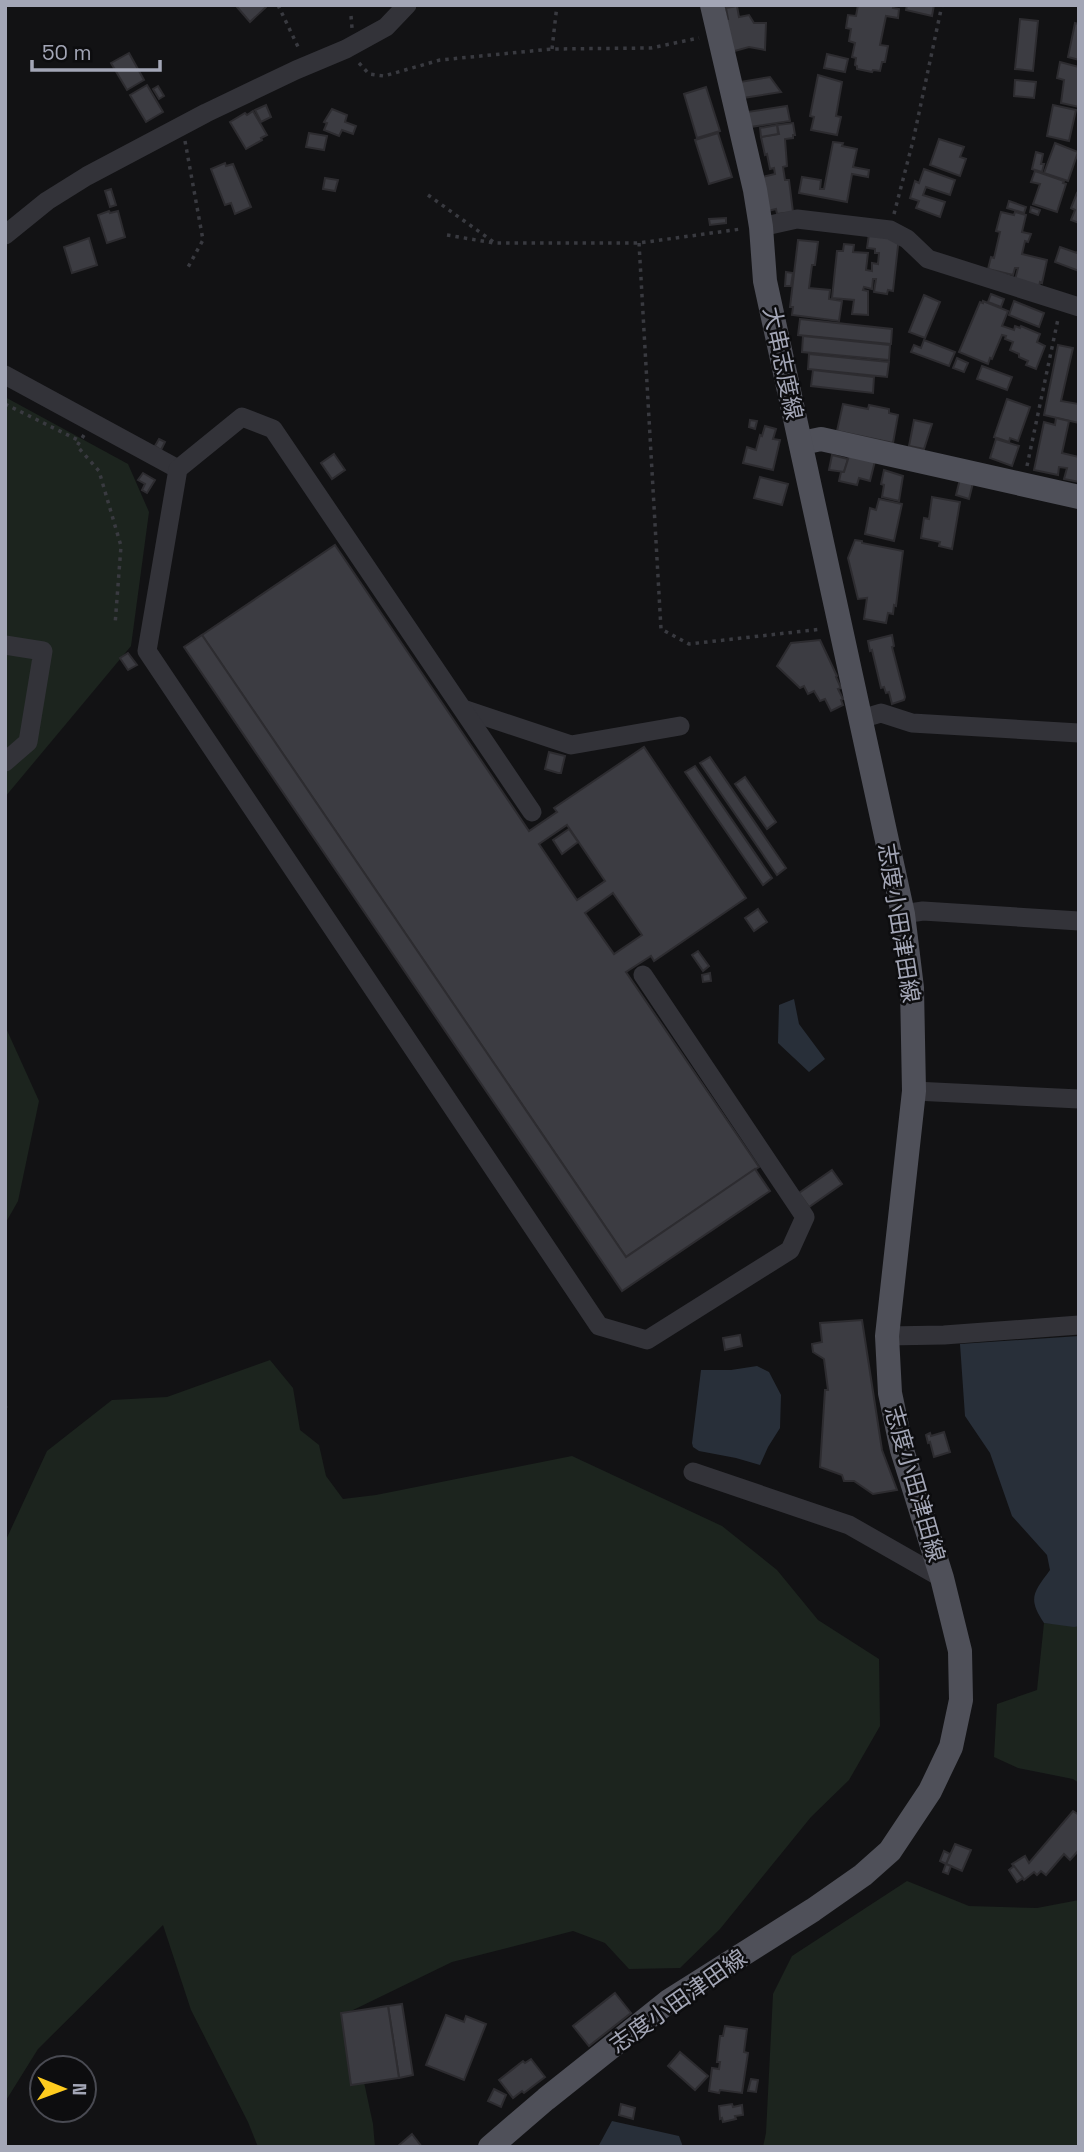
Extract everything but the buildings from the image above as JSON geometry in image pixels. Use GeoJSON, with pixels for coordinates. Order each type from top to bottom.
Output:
{"type":"FeatureCollection","features":[{"type":"Feature","properties":{"kind":"main road","name":"大串志度線"},"geometry":{"type":"LineString","coordinates":[[712,5],[755,190],[765,281],[802,443],[821,439],[1079,497]]}},
{"type":"Feature","properties":{"kind":"main road","name":"志度小田津田線"},"geometry":{"type":"LineString","coordinates":[[490,2147],[669,2001],[813,1910],[863,1875],[890,1851],[930,1791],[946,1758],[961,1700],[960,1651],[942,1578],[902,1450],[890,1393],[887,1336],[914,1091],[912,988],[903,914],[802,443]]}},
{"type":"Feature","properties":{"kind":"street"},"geometry":{"type":"LineString","coordinates":[[5,235],[47,201],[87,176],[182,125],[346,49],[386,27],[407,5]]}},
{"type":"Feature","properties":{"kind":"street"},"geometry":{"type":"LineString","coordinates":[[761,227],[797,219],[890,230],[907,239],[928,260],[1072,305]]}},
{"type":"Feature","properties":{"kind":"street"},"geometry":{"type":"LineString","coordinates":[[5,375],[178,469]]}},
{"type":"Feature","properties":{"kind":"street"},"geometry":{"type":"LineString","coordinates":[[532,812],[273,429],[242,417],[178,469],[147,650],[599,1326],[647,1340],[790,1250],[805,1217],[643,975]]}},
{"type":"Feature","properties":{"kind":"street"},"geometry":{"type":"LineString","coordinates":[[5,645],[43,651],[28,742],[5,762]]}},
{"type":"Feature","properties":{"kind":"street"},"geometry":{"type":"LineString","coordinates":[[463,709],[571,746],[680,726]]}},
{"type":"Feature","properties":{"kind":"street"},"geometry":{"type":"LineString","coordinates":[[861,719],[881,713],[912,723],[1079,733]]}},
{"type":"Feature","properties":{"kind":"street"},"geometry":{"type":"LineString","coordinates":[[903,914],[923,911],[1079,921]]}},
{"type":"Feature","properties":{"kind":"street"},"geometry":{"type":"LineString","coordinates":[[914,1091],[1079,1099]]}},
{"type":"Feature","properties":{"kind":"street"},"geometry":{"type":"LineString","coordinates":[[887,1336],[944,1335],[1079,1325]]}},
{"type":"Feature","properties":{"kind":"street"},"geometry":{"type":"LineString","coordinates":[[693,1472],[849,1525],[942,1578]]}},
{"type":"Feature","properties":{"kind":"path"},"geometry":{"type":"LineString","coordinates":[[278,5],[307,65]]}},
{"type":"Feature","properties":{"kind":"path"},"geometry":{"type":"LineString","coordinates":[[552,49],[557,5]]}},
{"type":"Feature","properties":{"kind":"path"},"geometry":{"type":"LineString","coordinates":[[890,230],[913,141],[942,5]]}},
{"type":"Feature","properties":{"kind":"path"},"geometry":{"type":"LineString","coordinates":[[346,49],[369,74],[384,76],[440,60],[552,49],[651,48],[718,35]]}},
{"type":"Feature","properties":{"kind":"path"},"geometry":{"type":"LineString","coordinates":[[182,125],[204,240],[187,269]]}},
{"type":"Feature","properties":{"kind":"path"},"geometry":{"type":"LineString","coordinates":[[428,195],[495,243]]}},
{"type":"Feature","properties":{"kind":"path"},"geometry":{"type":"LineString","coordinates":[[447,235],[495,243],[639,243],[761,227]]}},
{"type":"Feature","properties":{"kind":"path"},"geometry":{"type":"LineString","coordinates":[[639,243],[661,629],[689,645],[841,627]]}},
{"type":"Feature","properties":{"kind":"path"},"geometry":{"type":"LineString","coordinates":[[1023,485],[1050,349],[1072,305]]}},
{"type":"Feature","properties":{"kind":"path"},"geometry":{"type":"LineString","coordinates":[[5,404],[80,441]]}},
{"type":"Feature","properties":{"kind":"path"},"geometry":{"type":"LineString","coordinates":[[93,421],[77,446],[99,471],[121,546],[114,625]]}},
{"type":"Feature","properties":{"kind":"shaded area"},"geometry":{"type":"Polygon","coordinates":[[[5,397],[128,464],[149,512],[131,646],[5,797],[5,397]]]}},
{"type":"Feature","properties":{"kind":"shaded area"},"geometry":{"type":"Polygon","coordinates":[[[794,999],[799,1024],[825,1059],[809,1072],[778,1043],[779,1005],[794,999]]]}},
{"type":"Feature","properties":{"kind":"shaded area"},"geometry":{"type":"Polygon","coordinates":[[[5,1026],[39,1101],[18,1201],[5,1224],[5,1026]]]}},
{"type":"Feature","properties":{"kind":"shaded area"},"geometry":{"type":"Polygon","coordinates":[[[1079,1336],[1079,1626],[1074,1627],[1044,1623],[1036,1607],[1035,1595],[1050,1570],[1047,1555],[1012,1516],[990,1453],[965,1416],[960,1344],[1079,1336]]]}},
{"type":"Feature","properties":{"kind":"shaded area"},"geometry":{"type":"Polygon","coordinates":[[[270,1360],[293,1388],[300,1430],[319,1445],[326,1476],[343,1499],[376,1495],[572,1456],[722,1526],[777,1570],[818,1620],[879,1659],[880,1726],[849,1780],[811,1817],[720,1929],[680,1968],[629,1969],[605,1943],[573,1931],[452,1962],[349,2012],[373,2124],[375,2147],[258,2147],[191,2010],[163,1925],[35,2054],[28,2054],[28,2065],[5,2102],[5,1542],[47,1451],[112,1400],[167,1397],[270,1360]]]}},
{"type":"Feature","properties":{"kind":"shaded area"},"geometry":{"type":"Polygon","coordinates":[[[757,1366],[769,1372],[781,1395],[780,1428],[760,1465],[699,1451],[693,1447],[701,1370],[731,1370],[757,1366]]]}},
{"type":"Feature","properties":{"kind":"shaded area"},"geometry":{"type":"Polygon","coordinates":[[[1044,1623],[1079,1626],[1079,1783],[1073,1779],[1018,1768],[994,1757],[997,1704],[1037,1690],[1044,1623]]]}},
{"type":"Feature","properties":{"kind":"shaded area"},"geometry":{"type":"Polygon","coordinates":[[[907,1881],[969,1906],[1037,1908],[1079,1900],[1079,2147],[763,2147],[773,1994],[792,1956],[907,1881]]]}},
{"type":"Feature","properties":{"kind":"shaded area"},"geometry":{"type":"Polygon","coordinates":[[[612,2121],[679,2136],[683,2147],[598,2147],[612,2121]]]}}]}
